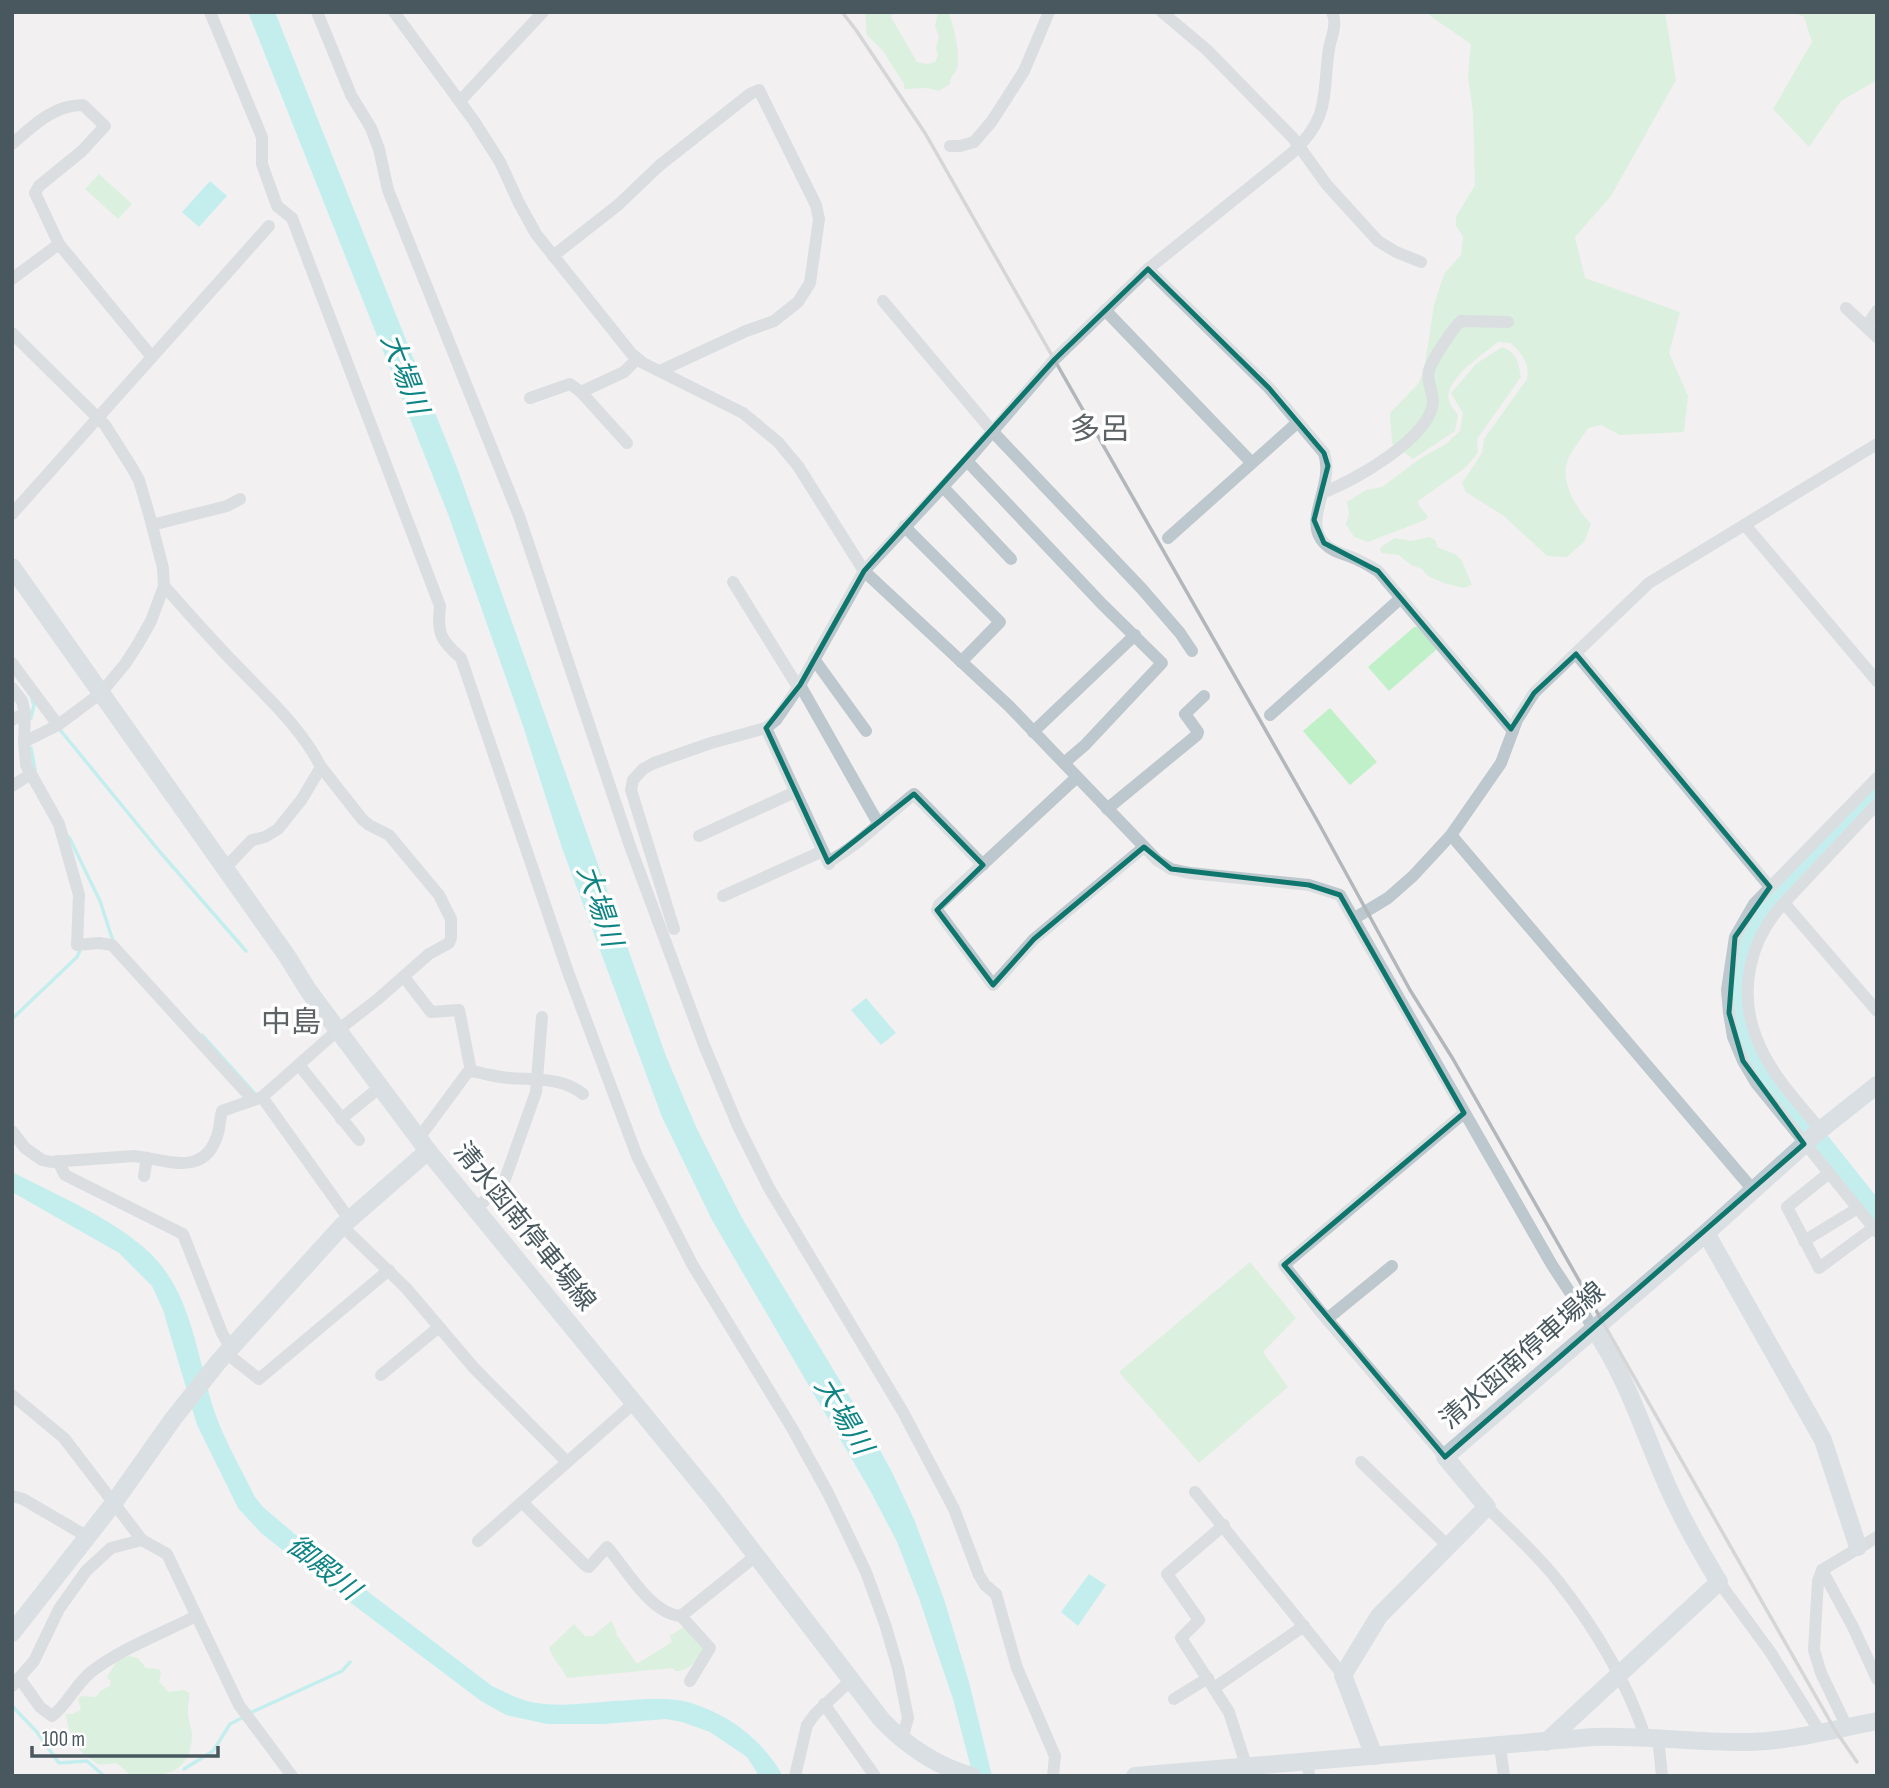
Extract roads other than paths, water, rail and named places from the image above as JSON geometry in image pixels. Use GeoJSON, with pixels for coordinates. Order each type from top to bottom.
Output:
{"type":"FeatureCollection","features":[{"type":"Feature","properties":{"kind":"main road"},"geometry":{"type":"LineString","coordinates":[[12,568],[338,1030],[424,1145]]}},
{"type":"Feature","properties":{"kind":"main road","name":"清水函南停車場線"},"geometry":{"type":"LineString","coordinates":[[1487,1507],[1446,1457],[1706,1233],[1813,1136],[1877,1085]]}},
{"type":"Feature","properties":{"kind":"main road","name":"清水函南停車場線"},"geometry":{"type":"LineString","coordinates":[[12,1633],[225,1354],[345,1222],[424,1145],[757,1555],[881,1719],[921,1752],[972,1776]]}},
{"type":"Feature","properties":{"kind":"main road"},"geometry":{"type":"LineString","coordinates":[[1706,1233],[1823,1440],[1858,1547]]}},
{"type":"Feature","properties":{"kind":"main road"},"geometry":{"type":"LineString","coordinates":[[1546,1742],[1719,1582],[1690,1534],[1620,1373],[1594,1329]]}},
{"type":"Feature","properties":{"kind":"main road"},"geometry":{"type":"LineString","coordinates":[[1374,1756],[1343,1675],[1379,1616],[1487,1507]]}},
{"type":"Feature","properties":{"kind":"main road"},"geometry":{"type":"LineString","coordinates":[[1135,1776],[1246,1765],[1308,1768],[1374,1756],[1593,1737],[1752,1742],[1781,1740],[1877,1721]]}},
{"type":"Feature","properties":{"kind":"street"},"geometry":{"type":"LineString","coordinates":[[210,12],[262,137],[262,164],[277,206],[292,218],[440,606],[438,627],[445,644],[461,658],[568,972],[637,1156],[692,1264],[792,1428],[862,1561],[886,1624],[898,1668],[908,1718],[902,1739]]}},
{"type":"Feature","properties":{"kind":"street"},"geometry":{"type":"LineString","coordinates":[[317,12],[351,95],[371,128],[379,149],[388,190],[519,516],[630,846],[738,1126],[769,1188],[903,1412],[954,1509],[979,1575],[985,1585],[996,1594],[1017,1668],[1055,1756],[1053,1776]]}},
{"type":"Feature","properties":{"kind":"street"},"geometry":{"type":"LineString","coordinates":[[394,12],[460,101],[500,162],[527,219],[553,256],[637,359],[743,413],[778,442],[798,466],[864,571],[1033,732],[1157,860],[1171,869],[1309,885],[1340,895],[1552,1265],[1594,1329]]}},
{"type":"Feature","properties":{"kind":"street"},"geometry":{"type":"LineString","coordinates":[[460,101],[543,12]]}},
{"type":"Feature","properties":{"kind":"street"},"geometry":{"type":"LineString","coordinates":[[950,146],[974,142],[992,121],[1024,72],[1049,12]]}},
{"type":"Feature","properties":{"kind":"street"},"geometry":{"type":"LineString","coordinates":[[1162,12],[1211,54],[1300,146],[1327,185],[1378,241],[1421,262]]}},
{"type":"Feature","properties":{"kind":"street"},"geometry":{"type":"LineString","coordinates":[[674,929],[631,790],[632,780],[654,763],[710,743],[766,728],[776,720],[799,686],[864,571],[967,461],[1055,360],[1148,269],[1300,146],[1312,132],[1324,105],[1329,50],[1335,25],[1332,12]]}},
{"type":"Feature","properties":{"kind":"street"},"geometry":{"type":"LineString","coordinates":[[553,256],[618,205],[677,151],[750,94],[759,90],[816,205],[819,219],[810,283],[798,302],[774,321],[660,371]]}},
{"type":"Feature","properties":{"kind":"street"},"geometry":{"type":"LineString","coordinates":[[12,144],[52,112],[65,107],[83,105],[105,126],[82,151],[39,186],[35,193],[60,244],[152,357]]}},
{"type":"Feature","properties":{"kind":"street"},"geometry":{"type":"LineString","coordinates":[[12,514],[269,226]]}},
{"type":"Feature","properties":{"kind":"street"},"geometry":{"type":"LineString","coordinates":[[12,279],[60,244]]}},
{"type":"Feature","properties":{"kind":"street"},"geometry":{"type":"LineString","coordinates":[[1148,269],[1269,388],[1324,453],[1328,466],[1324,492],[1314,520],[1324,543],[1378,571],[1513,731]]}},
{"type":"Feature","properties":{"kind":"street"},"geometry":{"type":"LineString","coordinates":[[883,301],[993,432],[1142,589],[1192,651]]}},
{"type":"Feature","properties":{"kind":"street"},"geometry":{"type":"LineString","coordinates":[[1846,308],[1877,337]]}},
{"type":"Feature","properties":{"kind":"street"},"geometry":{"type":"LineString","coordinates":[[1105,310],[1251,462]]}},
{"type":"Feature","properties":{"kind":"street"},"geometry":{"type":"LineString","coordinates":[[1866,327],[1877,311]]}},
{"type":"Feature","properties":{"kind":"street"},"geometry":{"type":"LineString","coordinates":[[1324,492],[1371,470],[1405,443],[1424,423],[1433,403],[1429,370],[1453,328],[1461,321],[1508,322]]}},
{"type":"Feature","properties":{"kind":"street"},"geometry":{"type":"LineString","coordinates":[[12,333],[99,417],[139,480],[163,568],[164,586],[151,621],[138,644],[101,693],[58,725],[24,741]]}},
{"type":"Feature","properties":{"kind":"street"},"geometry":{"type":"LineString","coordinates":[[581,392],[624,372],[637,359]]}},
{"type":"Feature","properties":{"kind":"street"},"geometry":{"type":"LineString","coordinates":[[530,398],[574,385],[627,443]]}},
{"type":"Feature","properties":{"kind":"street"},"geometry":{"type":"LineString","coordinates":[[1168,538],[1298,422]]}},
{"type":"Feature","properties":{"kind":"street"},"geometry":{"type":"LineString","coordinates":[[1355,918],[1388,898],[1413,876],[1451,835],[1501,764],[1517,720],[1534,694],[1649,583],[1877,444]]}},
{"type":"Feature","properties":{"kind":"street"},"geometry":{"type":"LineString","coordinates":[[967,461],[1102,604],[1162,663],[1085,745],[1064,763]]}},
{"type":"Feature","properties":{"kind":"street"},"geometry":{"type":"LineString","coordinates":[[943,487],[1011,559]]}},
{"type":"Feature","properties":{"kind":"street"},"geometry":{"type":"LineString","coordinates":[[152,525],[227,506],[240,499]]}},
{"type":"Feature","properties":{"kind":"street"},"geometry":{"type":"LineString","coordinates":[[1745,525],[1877,681]]}},
{"type":"Feature","properties":{"kind":"street"},"geometry":{"type":"LineString","coordinates":[[904,526],[1000,622],[961,662]]}},
{"type":"Feature","properties":{"kind":"street"},"geometry":{"type":"LineString","coordinates":[[733,582],[799,686],[878,823]]}},
{"type":"Feature","properties":{"kind":"street"},"geometry":{"type":"LineString","coordinates":[[12,1131],[33,1156],[43,1160],[134,1156],[188,1164],[204,1157],[214,1144],[222,1111],[258,1098],[429,954],[449,943],[453,933],[451,919],[439,895],[389,835],[362,819],[321,767],[310,746],[281,709],[246,676],[164,586]]}},
{"type":"Feature","properties":{"kind":"street"},"geometry":{"type":"LineString","coordinates":[[1270,715],[1401,598]]}},
{"type":"Feature","properties":{"kind":"street"},"geometry":{"type":"LineString","coordinates":[[1033,732],[1135,635]]}},
{"type":"Feature","properties":{"kind":"street"},"geometry":{"type":"LineString","coordinates":[[1576,654],[1770,887]]}},
{"type":"Feature","properties":{"kind":"street"},"geometry":{"type":"LineString","coordinates":[[814,659],[866,731]]}},
{"type":"Feature","properties":{"kind":"street"},"geometry":{"type":"LineString","coordinates":[[12,663],[28,700],[23,753],[31,774],[59,824],[79,895],[77,945],[112,945],[258,1098],[345,1222],[474,1368],[566,1462]]}},
{"type":"Feature","properties":{"kind":"street"},"geometry":{"type":"LineString","coordinates":[[12,688],[58,725]]}},
{"type":"Feature","properties":{"kind":"street"},"geometry":{"type":"LineString","coordinates":[[1107,809],[1197,735],[1198,732],[1185,714],[1203,696]]}},
{"type":"Feature","properties":{"kind":"street"},"geometry":{"type":"LineString","coordinates":[[12,720],[28,700]]}},
{"type":"Feature","properties":{"kind":"street"},"geometry":{"type":"LineString","coordinates":[[766,728],[826,859]]}},
{"type":"Feature","properties":{"kind":"street"},"geometry":{"type":"LineString","coordinates":[[225,868],[251,841],[278,829],[302,799],[321,767]]}},
{"type":"Feature","properties":{"kind":"street"},"geometry":{"type":"LineString","coordinates":[[12,786],[31,774]]}},
{"type":"Feature","properties":{"kind":"street"},"geometry":{"type":"LineString","coordinates":[[1077,777],[939,905],[937,910],[993,985],[1034,939],[1144,847]]}},
{"type":"Feature","properties":{"kind":"street"},"geometry":{"type":"LineString","coordinates":[[1813,1136],[1756,1083],[1748,980],[1754,950],[1773,915],[1784,903],[1802,870],[1877,778]]}},
{"type":"Feature","properties":{"kind":"street"},"geometry":{"type":"LineString","coordinates":[[699,836],[795,792]]}},
{"type":"Feature","properties":{"kind":"street"},"geometry":{"type":"LineString","coordinates":[[723,896],[850,850],[914,794],[983,865]]}},
{"type":"Feature","properties":{"kind":"street"},"geometry":{"type":"LineString","coordinates":[[1829,1174],[1787,1207],[1819,1268],[1875,1230],[1829,1174],[1792,1095],[1733,1037],[1727,990],[1729,967],[1735,937],[1754,904],[1770,887],[1802,870],[1819,852],[1877,804]]}},
{"type":"Feature","properties":{"kind":"street"},"geometry":{"type":"LineString","coordinates":[[1451,835],[1754,1191]]}},
{"type":"Feature","properties":{"kind":"street"},"geometry":{"type":"LineString","coordinates":[[630,846],[646,841]]}},
{"type":"Feature","properties":{"kind":"street"},"geometry":{"type":"LineString","coordinates":[[1784,903],[1877,1011]]}},
{"type":"Feature","properties":{"kind":"street"},"geometry":{"type":"LineString","coordinates":[[404,977],[431,1012],[458,1010],[471,1071]]}},
{"type":"Feature","properties":{"kind":"street"},"geometry":{"type":"LineString","coordinates":[[477,1208],[504,1182],[536,1092],[542,1017]]}},
{"type":"Feature","properties":{"kind":"street"},"geometry":{"type":"LineString","coordinates":[[299,1065],[359,1140]]}},
{"type":"Feature","properties":{"kind":"street"},"geometry":{"type":"LineString","coordinates":[[424,1145],[467,1073],[471,1071],[506,1078],[561,1082],[583,1094]]}},
{"type":"Feature","properties":{"kind":"street"},"geometry":{"type":"LineString","coordinates":[[341,1119],[380,1087]]}},
{"type":"Feature","properties":{"kind":"street"},"geometry":{"type":"LineString","coordinates":[[1446,1457],[1284,1265],[1464,1113]]}},
{"type":"Feature","properties":{"kind":"street"},"geometry":{"type":"LineString","coordinates":[[145,1176],[147,1158]]}},
{"type":"Feature","properties":{"kind":"street"},"geometry":{"type":"LineString","coordinates":[[58,1161],[65,1175],[183,1234],[222,1333],[225,1354],[259,1380],[389,1270]]}},
{"type":"Feature","properties":{"kind":"street"},"geometry":{"type":"LineString","coordinates":[[1804,1241],[1858,1208]]}},
{"type":"Feature","properties":{"kind":"street"},"geometry":{"type":"LineString","coordinates":[[1327,1319],[1392,1266]]}},
{"type":"Feature","properties":{"kind":"street"},"geometry":{"type":"LineString","coordinates":[[381,1375],[439,1327]]}},
{"type":"Feature","properties":{"kind":"street"},"geometry":{"type":"LineString","coordinates":[[12,1395],[64,1438],[142,1540],[167,1554],[239,1705],[292,1776]]}},
{"type":"Feature","properties":{"kind":"street"},"geometry":{"type":"LineString","coordinates":[[478,1541],[634,1403]]}},
{"type":"Feature","properties":{"kind":"street"},"geometry":{"type":"LineString","coordinates":[[1361,1462],[1448,1546]]}},
{"type":"Feature","properties":{"kind":"street"},"geometry":{"type":"LineString","coordinates":[[1195,1492],[1343,1675]]}},
{"type":"Feature","properties":{"kind":"street"},"geometry":{"type":"LineString","coordinates":[[12,1496],[23,1499],[88,1536]]}},
{"type":"Feature","properties":{"kind":"street"},"geometry":{"type":"LineString","coordinates":[[522,1502],[587,1567],[607,1547],[647,1597],[681,1616],[710,1648],[690,1681]]}},
{"type":"Feature","properties":{"kind":"street"},"geometry":{"type":"LineString","coordinates":[[1487,1507],[1557,1580],[1594,1632],[1619,1673],[1651,1737],[1662,1776]]}},
{"type":"Feature","properties":{"kind":"street"},"geometry":{"type":"LineString","coordinates":[[1224,1525],[1167,1574],[1199,1620],[1181,1638],[1229,1712],[1246,1765]]}},
{"type":"Feature","properties":{"kind":"street"},"geometry":{"type":"LineString","coordinates":[[1847,1727],[1821,1673],[1814,1650],[1818,1581],[1822,1570],[1877,1536]]}},
{"type":"Feature","properties":{"kind":"street"},"geometry":{"type":"LineString","coordinates":[[142,1540],[111,1548],[86,1572],[59,1609],[34,1661],[16,1683],[52,1716],[71,1698],[83,1679],[106,1661],[196,1616]]}},
{"type":"Feature","properties":{"kind":"street"},"geometry":{"type":"LineString","coordinates":[[681,1616],[757,1555]]}},
{"type":"Feature","properties":{"kind":"street"},"geometry":{"type":"LineString","coordinates":[[1822,1570],[1877,1679]]}},
{"type":"Feature","properties":{"kind":"street"},"geometry":{"type":"LineString","coordinates":[[1719,1582],[1771,1653],[1820,1732]]}},
{"type":"Feature","properties":{"kind":"street"},"geometry":{"type":"LineString","coordinates":[[1174,1699],[1211,1683],[1304,1626]]}},
{"type":"Feature","properties":{"kind":"street"},"geometry":{"type":"LineString","coordinates":[[796,1774],[807,1725],[824,1704],[850,1681]]}},
{"type":"Feature","properties":{"kind":"street"},"geometry":{"type":"LineString","coordinates":[[824,1704],[875,1776]]}},
{"type":"Feature","properties":{"kind":"street"},"geometry":{"type":"LineString","coordinates":[[1500,1746],[1504,1776]]}},
{"type":"Feature","properties":{"kind":"water","name":"大場川"},"geometry":{"type":"Polygon","coordinates":[[[248,12],[275,12],[458,470],[666,1056],[697,1129],[742,1218],[854,1404],[891,1470],[914,1519],[944,1599],[969,1682],[992,1776],[973,1776],[953,1699],[897,1542],[871,1492],[712,1220],[662,1117],[562,848],[523,726],[448,514],[248,12]]]}},
{"type":"Feature","properties":{"kind":"water"},"geometry":{"type":"Polygon","coordinates":[[[210,181],[227,196],[199,227],[182,212],[210,181]]]}},
{"type":"Feature","properties":{"kind":"water"},"geometry":{"type":"Polygon","coordinates":[[[866,998],[896,1033],[881,1045],[851,1010],[866,998]]]}},
{"type":"Feature","properties":{"kind":"water","name":"御殿川"},"geometry":{"type":"Polygon","coordinates":[[[12,1172],[120,1229],[150,1253],[164,1269],[184,1307],[218,1421],[255,1497],[316,1552],[492,1686],[525,1700],[546,1704],[650,1699],[688,1702],[717,1713],[755,1739],[783,1776],[759,1776],[747,1757],[710,1732],[682,1722],[666,1719],[604,1724],[547,1724],[506,1715],[481,1701],[315,1576],[261,1533],[238,1508],[197,1425],[163,1310],[152,1286],[119,1253],[12,1192],[12,1172]]]}},
{"type":"Feature","properties":{"kind":"water"},"geometry":{"type":"Polygon","coordinates":[[[1089,1574],[1106,1585],[1078,1626],[1061,1612],[1089,1574]]]}},
{"type":"Feature","properties":{"kind":"waterway"},"geometry":{"type":"LineString","coordinates":[[31,718],[34,705],[32,699]]}},
{"type":"Feature","properties":{"kind":"waterway"},"geometry":{"type":"LineString","coordinates":[[61,731],[160,852],[246,951]]}},
{"type":"Feature","properties":{"kind":"waterway"},"geometry":{"type":"LineString","coordinates":[[31,748],[35,770]]}},
{"type":"Feature","properties":{"kind":"waterway"},"geometry":{"type":"LineString","coordinates":[[1877,796],[1770,905],[1749,936],[1737,977],[1738,1004],[1743,1025],[1761,1070],[1877,1216]]}},
{"type":"Feature","properties":{"kind":"waterway"},"geometry":{"type":"LineString","coordinates":[[69,837],[100,901],[113,941]]}},
{"type":"Feature","properties":{"kind":"waterway"},"geometry":{"type":"LineString","coordinates":[[12,1019],[77,957],[82,946]]}},
{"type":"Feature","properties":{"kind":"waterway"},"geometry":{"type":"LineString","coordinates":[[202,1035],[258,1097]]}},
{"type":"Feature","properties":{"kind":"waterway"},"geometry":{"type":"LineString","coordinates":[[250,1713],[342,1671],[350,1662]]}},
{"type":"Feature","properties":{"kind":"waterway"},"geometry":{"type":"LineString","coordinates":[[12,1706],[36,1731],[59,1763],[87,1761],[104,1776]]}},
{"type":"Feature","properties":{"kind":"waterway"},"geometry":{"type":"LineString","coordinates":[[184,1769],[213,1751],[230,1724],[244,1717]]}},
{"type":"Feature","properties":{"kind":"railway"},"geometry":{"type":"LineString","coordinates":[[842,12],[925,133],[1318,822],[1410,990],[1453,1059],[1835,1730],[1857,1762]]}},
{"type":"Feature","properties":{"kind":"district","name":"多呂"},"geometry":{"type":"Point","coordinates":[1100,430]}},
{"type":"Feature","properties":{"kind":"district","name":"中島"},"geometry":{"type":"Point","coordinates":[291,1023]}}]}
